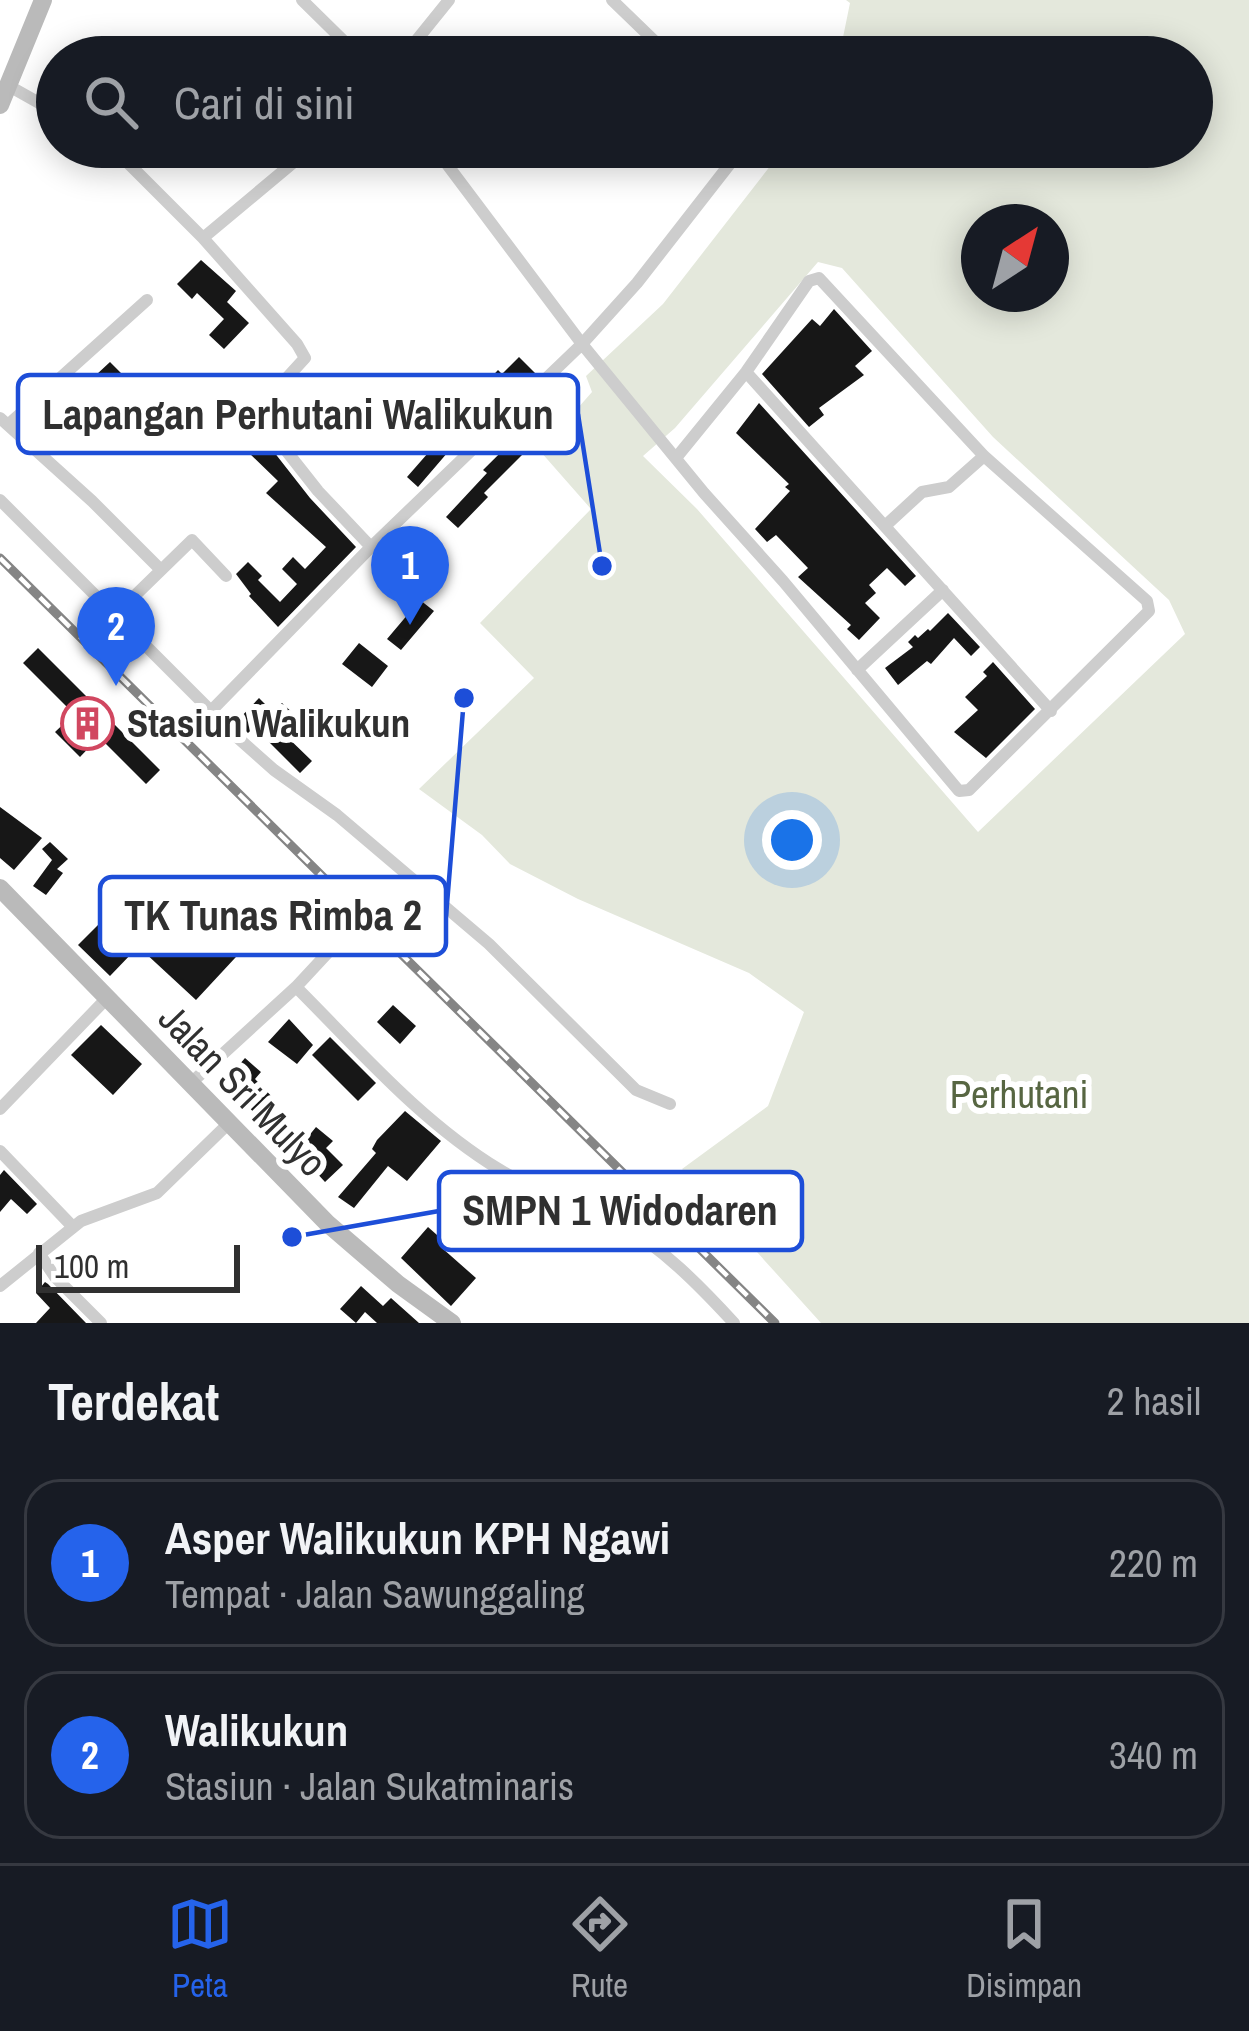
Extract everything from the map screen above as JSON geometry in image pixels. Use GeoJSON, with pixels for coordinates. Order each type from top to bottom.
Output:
{"type":"FeatureCollection","features":[{"type":"Feature","properties":{"kind":"main road"},"geometry":{"type":"LineString","coordinates":[[0,105],[43,0]]}},
{"type":"Feature","properties":{"kind":"main road","name":"Jalan Sri Mulyo"},"geometry":{"type":"LineString","coordinates":[[0,888],[327,1222],[398,1284],[452,1323]]}},
{"type":"Feature","properties":{"kind":"street"},"geometry":{"type":"LineString","coordinates":[[302,0],[339,36]]}},
{"type":"Feature","properties":{"kind":"street"},"geometry":{"type":"LineString","coordinates":[[420,36],[449,0]]}},
{"type":"Feature","properties":{"kind":"street"},"geometry":{"type":"LineString","coordinates":[[612,0],[649,36]]}},
{"type":"Feature","properties":{"kind":"street"},"geometry":{"type":"LineString","coordinates":[[9,86],[36,101]]}},
{"type":"Feature","properties":{"kind":"street"},"geometry":{"type":"LineString","coordinates":[[133,168],[203,238],[305,358],[258,415],[318,491],[371,547]]}},
{"type":"Feature","properties":{"kind":"street"},"geometry":{"type":"LineString","coordinates":[[203,238],[287,168]]}},
{"type":"Feature","properties":{"kind":"street"},"geometry":{"type":"LineString","coordinates":[[450,168],[582,344],[676,458],[857,670],[951,786],[963,793],[1051,711],[1144,618],[1150,606],[984,456],[819,278],[809,281],[746,372],[676,458]]}},
{"type":"Feature","properties":{"kind":"street"},"geometry":{"type":"LineString","coordinates":[[211,711],[371,547],[582,344],[637,283],[727,168]]}},
{"type":"Feature","properties":{"kind":"street"},"geometry":{"type":"LineString","coordinates":[[147,300],[5,421],[161,570]]}},
{"type":"Feature","properties":{"kind":"street"},"geometry":{"type":"LineString","coordinates":[[746,372],[1051,711]]}},
{"type":"Feature","properties":{"kind":"street"},"geometry":{"type":"LineString","coordinates":[[885,526],[922,492],[949,487],[984,456]]}},
{"type":"Feature","properties":{"kind":"street"},"geometry":{"type":"LineString","coordinates":[[0,500],[274,770],[337,815],[489,944],[636,1090],[670,1104]]}},
{"type":"Feature","properties":{"kind":"street"},"geometry":{"type":"LineString","coordinates":[[116,614],[192,539],[226,576]]}},
{"type":"Feature","properties":{"kind":"street"},"geometry":{"type":"LineString","coordinates":[[857,670],[943,590]]}},
{"type":"Feature","properties":{"kind":"street"},"geometry":{"type":"LineString","coordinates":[[191,1082],[335,945]]}},
{"type":"Feature","properties":{"kind":"street"},"geometry":{"type":"LineString","coordinates":[[296,987],[454,1139],[538,1191],[633,1232],[699,1286],[734,1323]]}},
{"type":"Feature","properties":{"kind":"street"},"geometry":{"type":"LineString","coordinates":[[0,1109],[107,998]]}},
{"type":"Feature","properties":{"kind":"street"},"geometry":{"type":"LineString","coordinates":[[0,1286],[73,1227],[157,1193],[230,1123]]}},
{"type":"Feature","properties":{"kind":"street"},"geometry":{"type":"LineString","coordinates":[[0,1150],[73,1227]]}},
{"type":"Feature","properties":{"kind":"street"},"geometry":{"type":"LineString","coordinates":[[39,1252],[63,1287],[101,1323]]}},
{"type":"Feature","properties":{"kind":"green space","name":"Perhutani"},"geometry":{"type":"Polygon","coordinates":[[[846,0],[1249,0],[1249,1323],[821,1323],[682,1169],[768,1106],[804,1012],[749,973],[578,899],[510,864],[482,835],[419,789],[534,678],[480,623],[591,509],[540,451],[592,392],[586,376],[663,304],[769,168],[1213,168],[1213,36],[843,36],[850,3],[846,0]],[[818,262],[675,428],[643,456],[697,509],[978,832],[1185,634],[1169,600],[993,437],[842,268],[818,262]]]}},
{"type":"Feature","properties":{"kind":"building"},"geometry":{"type":"Polygon","coordinates":[[[201,260],[236,291],[227,302],[249,323],[224,349],[209,335],[224,319],[197,293],[192,299],[177,284],[201,260]]]}},
{"type":"Feature","properties":{"kind":"building"},"geometry":{"type":"Polygon","coordinates":[[[834,309],[872,351],[855,366],[864,375],[819,408],[824,415],[809,427],[762,374],[812,319],[820,326],[834,309]]]}},
{"type":"Feature","properties":{"kind":"building"},"geometry":{"type":"Polygon","coordinates":[[[519,357],[536,374],[504,404],[493,393],[461,426],[466,431],[418,487],[407,477],[442,437],[432,427],[455,404],[444,394],[460,378],[476,393],[519,357]]]}},
{"type":"Feature","properties":{"kind":"building"},"geometry":{"type":"Polygon","coordinates":[[[110,362],[125,377],[112,389],[121,398],[108,412],[83,387],[110,362]]]}},
{"type":"Feature","properties":{"kind":"building"},"geometry":{"type":"Polygon","coordinates":[[[560,394],[571,406],[484,493],[488,497],[458,528],[446,517],[487,473],[483,470],[560,394]]]}},
{"type":"Feature","properties":{"kind":"building"},"geometry":{"type":"Polygon","coordinates":[[[759,403],[916,576],[905,586],[887,568],[869,585],[876,593],[865,603],[880,618],[859,640],[847,629],[851,625],[798,577],[808,568],[776,535],[767,542],[755,529],[790,491],[785,487],[789,484],[736,433],[759,403]]]}},
{"type":"Feature","properties":{"kind":"building"},"geometry":{"type":"Polygon","coordinates":[[[263,438],[356,547],[278,627],[236,574],[248,562],[280,602],[297,584],[282,569],[293,557],[305,569],[326,547],[266,493],[278,481],[249,453],[263,438]]]}},
{"type":"Feature","properties":{"kind":"building"},"geometry":{"type":"Polygon","coordinates":[[[420,600],[434,611],[401,650],[387,639],[420,600]]]}},
{"type":"Feature","properties":{"kind":"building"},"geometry":{"type":"Polygon","coordinates":[[[948,613],[980,647],[971,656],[954,638],[931,664],[927,661],[898,685],[885,668],[913,647],[908,642],[915,635],[918,638],[930,631],[948,613]]]}},
{"type":"Feature","properties":{"kind":"building"},"geometry":{"type":"Polygon","coordinates":[[[359,643],[388,666],[372,687],[342,664],[359,643]]]}},
{"type":"Feature","properties":{"kind":"building","name":"Stasiun Walikukun"},"geometry":{"type":"Polygon","coordinates":[[[38,648],[160,770],[146,784],[99,737],[80,757],[55,732],[74,714],[23,663],[38,648]]]}},
{"type":"Feature","properties":{"kind":"building"},"geometry":{"type":"Polygon","coordinates":[[[993,662],[1035,709],[986,758],[954,732],[978,710],[965,697],[987,676],[983,672],[993,662]]]}},
{"type":"Feature","properties":{"kind":"building"},"geometry":{"type":"Polygon","coordinates":[[[259,698],[273,712],[282,703],[296,716],[281,731],[312,761],[300,773],[254,727],[248,733],[236,722],[259,698]]]}},
{"type":"Feature","properties":{"kind":"building"},"geometry":{"type":"Polygon","coordinates":[[[0,807],[42,838],[14,870],[0,858],[0,807]]]}},
{"type":"Feature","properties":{"kind":"building"},"geometry":{"type":"Polygon","coordinates":[[[50,842],[68,859],[57,869],[63,873],[46,895],[33,886],[52,860],[42,849],[50,842]]]}},
{"type":"Feature","properties":{"kind":"building"},"geometry":{"type":"Polygon","coordinates":[[[196,895],[248,944],[196,1000],[143,951],[196,895]]]}},
{"type":"Feature","properties":{"kind":"building"},"geometry":{"type":"Polygon","coordinates":[[[103,920],[134,951],[110,976],[78,945],[103,920]]]}},
{"type":"Feature","properties":{"kind":"building"},"geometry":{"type":"Polygon","coordinates":[[[393,1005],[416,1026],[400,1044],[377,1022],[393,1005]]]}},
{"type":"Feature","properties":{"kind":"building"},"geometry":{"type":"Polygon","coordinates":[[[289,1019],[313,1045],[297,1064],[268,1042],[289,1019]]]}},
{"type":"Feature","properties":{"kind":"building"},"geometry":{"type":"Polygon","coordinates":[[[101,1025],[142,1064],[113,1095],[71,1055],[101,1025]]]}},
{"type":"Feature","properties":{"kind":"building"},"geometry":{"type":"Polygon","coordinates":[[[330,1037],[376,1083],[358,1101],[312,1055],[330,1037]]]}},
{"type":"Feature","properties":{"kind":"building"},"geometry":{"type":"Polygon","coordinates":[[[245,1058],[261,1072],[255,1079],[275,1100],[268,1107],[283,1123],[268,1138],[257,1126],[262,1121],[244,1102],[248,1098],[227,1079],[245,1058]]]}},
{"type":"Feature","properties":{"kind":"building"},"geometry":{"type":"Polygon","coordinates":[[[405,1111],[441,1141],[407,1181],[388,1166],[354,1208],[338,1197],[376,1153],[372,1149],[377,1140],[405,1111]]]}},
{"type":"Feature","properties":{"kind":"building"},"geometry":{"type":"Polygon","coordinates":[[[316,1127],[333,1141],[326,1148],[343,1165],[325,1182],[314,1170],[320,1165],[299,1148],[316,1127]]]}},
{"type":"Feature","properties":{"kind":"building"},"geometry":{"type":"Polygon","coordinates":[[[4,1170],[37,1204],[27,1214],[11,1199],[0,1212],[4,1170]]]}},
{"type":"Feature","properties":{"kind":"building"},"geometry":{"type":"Polygon","coordinates":[[[428,1227],[446,1243],[442,1248],[476,1278],[451,1306],[401,1258],[428,1227]]]}},
{"type":"Feature","properties":{"kind":"building"},"geometry":{"type":"Polygon","coordinates":[[[45,1282],[86,1323],[36,1323],[50,1308],[36,1293],[45,1282]]]}},
{"type":"Feature","properties":{"kind":"building"},"geometry":{"type":"Polygon","coordinates":[[[361,1286],[383,1306],[391,1298],[419,1323],[377,1323],[365,1312],[356,1323],[340,1309],[361,1286]]]}},
{"type":"Feature","properties":{"kind":"railway"},"geometry":{"type":"LineString","coordinates":[[0,558],[775,1323]]}},
{"type":"Feature","properties":{"kind":"place","name":"Lapangan Perhutani Walikukun"},"geometry":{"type":"Point","coordinates":[602,566]}},
{"type":"Feature","properties":{"kind":"place","name":"Asper Walikukun KPH Ngawi"},"geometry":{"type":"Point","coordinates":[410,625]}},
{"type":"Feature","properties":{"kind":"place","name":"Walikukun"},"geometry":{"type":"Point","coordinates":[116,686]}},
{"type":"Feature","properties":{"kind":"place","name":"TK Tunas Rimba 2"},"geometry":{"type":"Point","coordinates":[464,698]}},
{"type":"Feature","properties":{"kind":"place","name":"Stasiun Walikukun"},"geometry":{"type":"Point","coordinates":[88,723]}},
{"type":"Feature","properties":{"kind":"place","name":"SMPN 1 Widodaren"},"geometry":{"type":"Point","coordinates":[292,1237]}}]}
